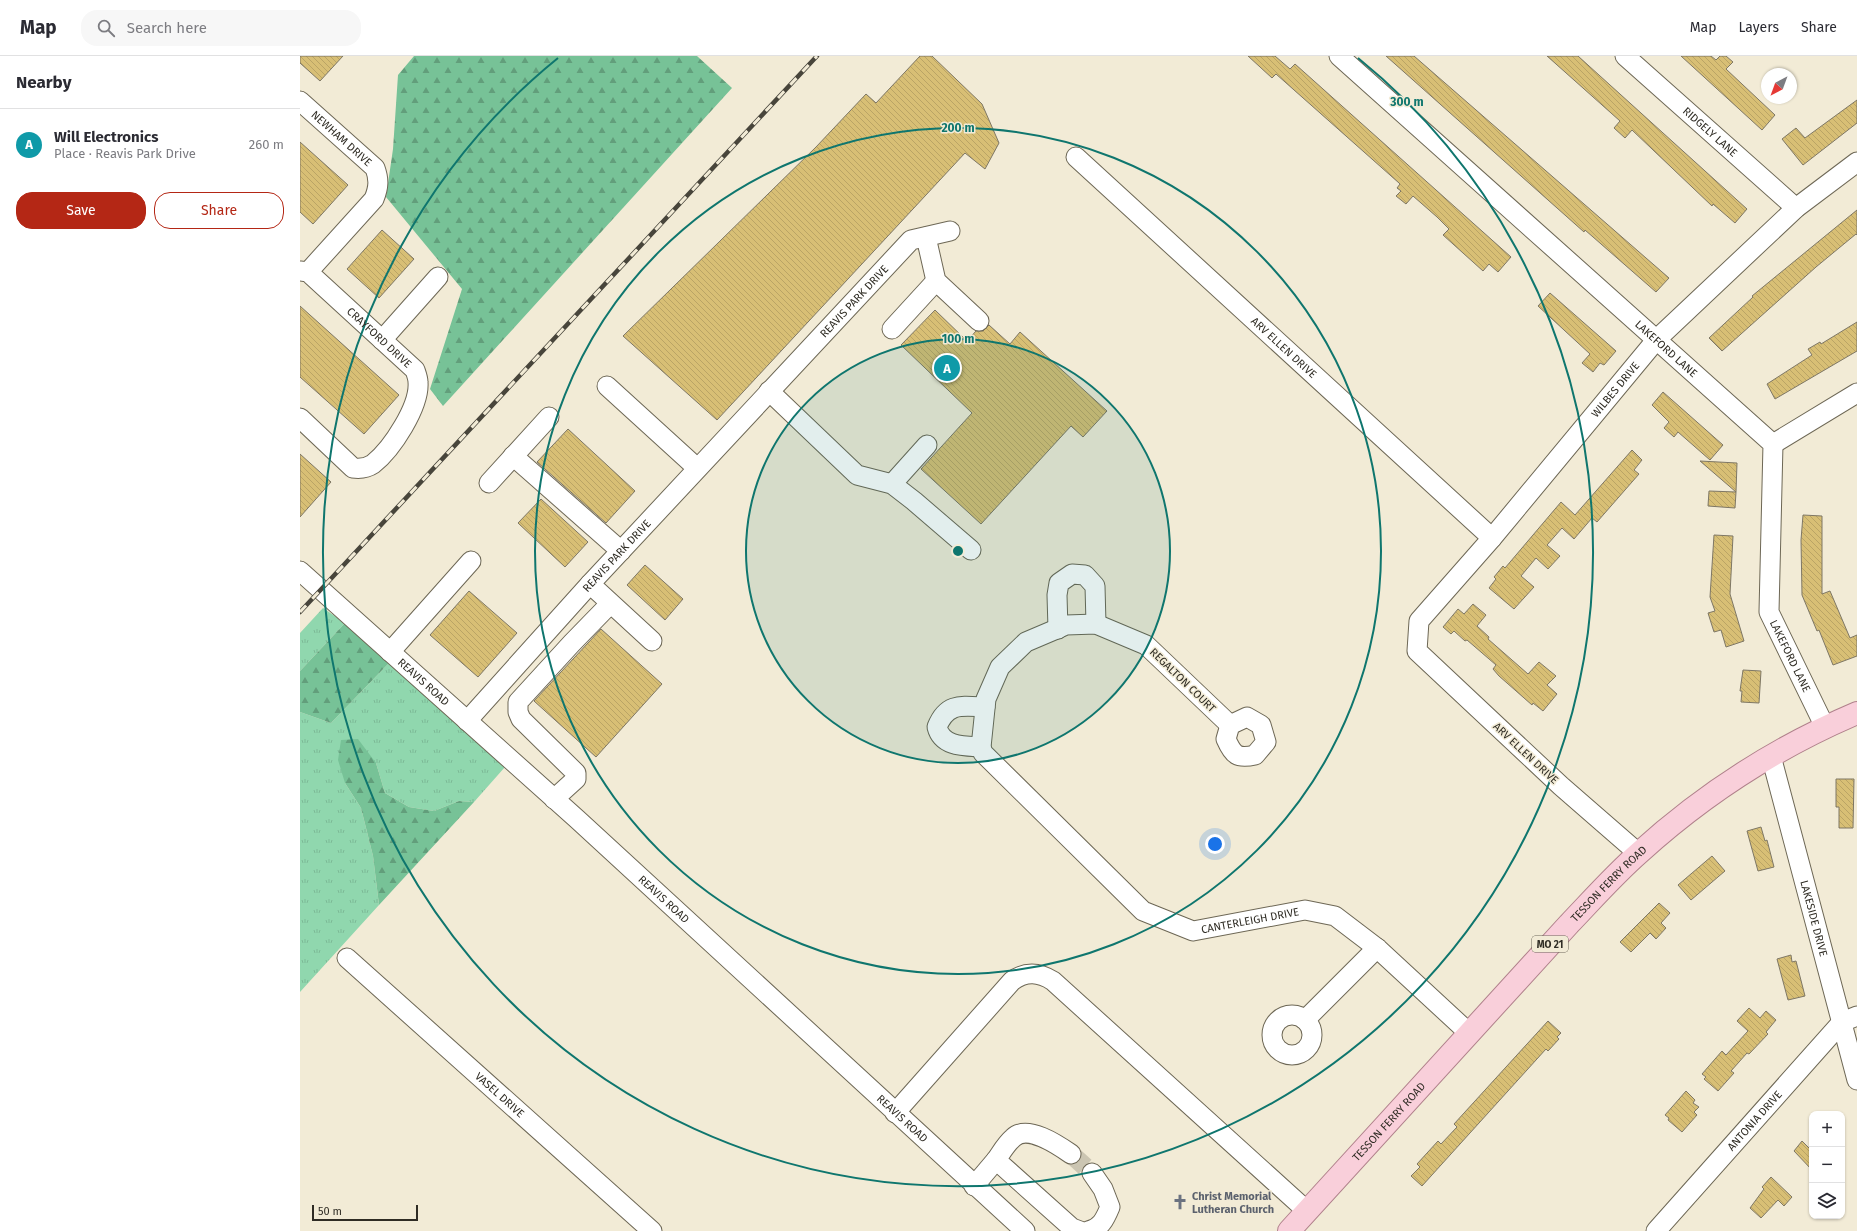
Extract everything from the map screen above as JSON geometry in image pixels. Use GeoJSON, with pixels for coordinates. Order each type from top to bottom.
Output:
{"type":"FeatureCollection","features":[{"type":"Feature","properties":{"kind":"main road","name":"TESSON FERRY ROAD"},"geometry":{"type":"LineString","coordinates":[[1289,1231],[1600,891],[1638,853],[1703,800],[1736,777],[1825,726],[1857,713]]}},
{"type":"Feature","properties":{"kind":"street","name":"LAKEFORD LANE"},"geometry":{"type":"LineString","coordinates":[[1339,56],[1773,444],[1769,612],[1825,726]]}},
{"type":"Feature","properties":{"kind":"street","name":"RIDGELY LANE"},"geometry":{"type":"LineString","coordinates":[[1625,56],[1796,208]]}},
{"type":"Feature","properties":{"kind":"street","name":"NEWHAM DRIVE"},"geometry":{"type":"LineString","coordinates":[[300,101],[375,168],[379,178],[378,191],[374,199],[304,271]]}},
{"type":"Feature","properties":{"kind":"street","name":"ARV ELLEN DRIVE"},"geometry":{"type":"LineString","coordinates":[[1076,157],[1492,538]]}},
{"type":"Feature","properties":{"kind":"street","name":"WILBES DRIVE"},"geometry":{"type":"LineString","coordinates":[[1417,651],[1419,622],[1492,538],[1657,340],[1796,208],[1857,162]]}},
{"type":"Feature","properties":{"kind":"street","name":"REAVIS PARK DRIVE"},"geometry":{"type":"LineString","coordinates":[[467,721],[590,584],[911,240],[950,231]]}},
{"type":"Feature","properties":{"kind":"street"},"geometry":{"type":"LineString","coordinates":[[926,237],[936,281],[979,321]]}},
{"type":"Feature","properties":{"kind":"street","name":"CRAYFORD DRIVE"},"geometry":{"type":"LineString","coordinates":[[300,418],[353,468],[361,469],[373,464],[399,434],[409,417],[416,395],[418,382],[415,370],[304,271]]}},
{"type":"Feature","properties":{"kind":"street"},"geometry":{"type":"LineString","coordinates":[[382,340],[438,277]]}},
{"type":"Feature","properties":{"kind":"street"},"geometry":{"type":"LineString","coordinates":[[892,329],[936,281]]}},
{"type":"Feature","properties":{"kind":"street"},"geometry":{"type":"LineString","coordinates":[[607,386],[698,468]]}},
{"type":"Feature","properties":{"kind":"street"},"geometry":{"type":"LineString","coordinates":[[769,392],[857,475],[892,484],[971,550]]}},
{"type":"Feature","properties":{"kind":"street"},"geometry":{"type":"LineString","coordinates":[[1773,444],[1857,394]]}},
{"type":"Feature","properties":{"kind":"street"},"geometry":{"type":"LineString","coordinates":[[489,483],[549,417]]}},
{"type":"Feature","properties":{"kind":"street"},"geometry":{"type":"LineString","coordinates":[[892,484],[927,445]]}},
{"type":"Feature","properties":{"kind":"street"},"geometry":{"type":"LineString","coordinates":[[514,456],[621,551]]}},
{"type":"Feature","properties":{"kind":"street"},"geometry":{"type":"LineString","coordinates":[[390,652],[471,560]]}},
{"type":"Feature","properties":{"kind":"street","name":"REAVIS ROAD"},"geometry":{"type":"LineString","coordinates":[[300,571],[554,799],[974,1186],[1025,1231]]}},
{"type":"Feature","properties":{"kind":"street"},"geometry":{"type":"LineString","coordinates":[[1058,629],[1057,595],[1059,583],[1072,574],[1085,575],[1095,586],[1096,624]]}},
{"type":"Feature","properties":{"kind":"street"},"geometry":{"type":"LineString","coordinates":[[590,584],[652,641]]}},
{"type":"Feature","properties":{"kind":"street"},"geometry":{"type":"LineString","coordinates":[[554,799],[576,779],[576,773],[521,719],[518,712],[518,702],[572,642],[610,604]]}},
{"type":"Feature","properties":{"kind":"street","name":"REGALTON COURT"},"geometry":{"type":"LineString","coordinates":[[982,750],[986,699],[1000,667],[1026,642],[1066,625],[1096,624],[1146,645],[1230,725]]}},
{"type":"Feature","properties":{"kind":"street","name":"ARV ELLEN DRIVE"},"geometry":{"type":"LineString","coordinates":[[1417,651],[1561,786],[1638,853]]}},
{"type":"Feature","properties":{"kind":"street"},"geometry":{"type":"LineString","coordinates":[[982,750],[948,743],[939,736],[937,727],[943,715],[956,706],[985,707]]}},
{"type":"Feature","properties":{"kind":"street","name":"CANTERLEIGH DRIVE"},"geometry":{"type":"LineString","coordinates":[[982,750],[1143,912],[1193,931],[1305,910],[1335,916],[1377,948],[1469,1033]]}},
{"type":"Feature","properties":{"kind":"street","name":"LAKESIDE DRIVE"},"geometry":{"type":"LineString","coordinates":[[1771,756],[1850,1019],[1857,1080]]}},
{"type":"Feature","properties":{"kind":"street"},"geometry":{"type":"LineString","coordinates":[[1305,1020],[1377,948]]}},
{"type":"Feature","properties":{"kind":"street","name":"VASEL DRIVE"},"geometry":{"type":"LineString","coordinates":[[347,958],[652,1231]]}},
{"type":"Feature","properties":{"kind":"street"},"geometry":{"type":"LineString","coordinates":[[895,1113],[1012,981],[1027,974],[1036,973],[1053,981],[1307,1211]]}},
{"type":"Feature","properties":{"kind":"street","name":"ANTONIA DRIVE"},"geometry":{"type":"LineString","coordinates":[[1656,1231],[1850,1019]]}},
{"type":"Feature","properties":{"kind":"street"},"geometry":{"type":"LineString","coordinates":[[974,1186],[1013,1137],[1023,1132],[1037,1135],[1071,1154]]}},
{"type":"Feature","properties":{"kind":"street"},"geometry":{"type":"LineString","coordinates":[[996,1160],[1072,1228],[1080,1231]]}},
{"type":"Feature","properties":{"kind":"street"},"geometry":{"type":"LineString","coordinates":[[1088,1231],[1096,1229],[1104,1220],[1110,1207],[1103,1189],[1092,1173]]}},
{"type":"Feature","properties":{"kind":"green space"},"geometry":{"type":"Polygon","coordinates":[[[414,56],[697,56],[732,88],[443,406],[430,389],[462,289],[386,197],[393,149],[398,75],[414,56]]]}},
{"type":"Feature","properties":{"kind":"green space"},"geometry":{"type":"Polygon","coordinates":[[[323,608],[345,623],[300,671],[300,633],[323,608]]]}},
{"type":"Feature","properties":{"kind":"green space"},"geometry":{"type":"Polygon","coordinates":[[[345,623],[389,663],[331,723],[300,712],[300,671],[345,623]]]}},
{"type":"Feature","properties":{"kind":"green space"},"geometry":{"type":"Polygon","coordinates":[[[389,663],[505,767],[474,802],[459,801],[434,811],[409,807],[385,793],[376,763],[345,783],[361,808],[373,856],[379,905],[300,992],[300,712],[331,723],[389,663]]]}},
{"type":"Feature","properties":{"kind":"green space"},"geometry":{"type":"Polygon","coordinates":[[[358,739],[376,763],[385,793],[409,807],[434,811],[459,801],[474,802],[379,905],[373,856],[361,808],[345,783],[338,760],[341,740],[358,739]]]}},
{"type":"Feature","properties":{"kind":"building"},"geometry":{"type":"Polygon","coordinates":[[[300,56],[343,56],[320,81],[300,63],[300,56]]]}},
{"type":"Feature","properties":{"kind":"building"},"geometry":{"type":"Polygon","coordinates":[[[920,56],[932,56],[982,104],[999,143],[985,169],[965,153],[717,420],[623,336],[816,147],[866,94],[876,103],[920,56]]]}},
{"type":"Feature","properties":{"kind":"building"},"geometry":{"type":"Polygon","coordinates":[[[1248,56],[1275,56],[1290,69],[1295,64],[1511,257],[1498,272],[1489,264],[1483,271],[1443,235],[1449,229],[1437,217],[1413,196],[1406,204],[1396,196],[1401,191],[1397,188],[1400,184],[1399,183],[1276,74],[1272,78],[1248,56]]]}},
{"type":"Feature","properties":{"kind":"building"},"geometry":{"type":"Polygon","coordinates":[[[1386,56],[1414,56],[1669,278],[1656,292],[1585,230],[1584,232],[1386,56]]]}},
{"type":"Feature","properties":{"kind":"building"},"geometry":{"type":"Polygon","coordinates":[[[1547,56],[1578,56],[1747,209],[1735,223],[1713,204],[1712,206],[1632,130],[1625,138],[1614,128],[1620,121],[1547,56]]]}},
{"type":"Feature","properties":{"kind":"building"},"geometry":{"type":"Polygon","coordinates":[[[1681,56],[1711,56],[1716,60],[1720,56],[1726,56],[1733,62],[1726,69],[1761,102],[1761,104],[1763,104],[1775,115],[1762,130],[1681,56]]]}},
{"type":"Feature","properties":{"kind":"building"},"geometry":{"type":"Polygon","coordinates":[[[1857,100],[1857,123],[1803,165],[1782,139],[1796,128],[1805,138],[1857,100]]]}},
{"type":"Feature","properties":{"kind":"building"},"geometry":{"type":"Polygon","coordinates":[[[300,142],[348,185],[313,224],[300,212],[300,142]]]}},
{"type":"Feature","properties":{"kind":"building"},"geometry":{"type":"Polygon","coordinates":[[[1857,210],[1857,235],[1856,234],[1816,267],[1722,351],[1709,338],[1753,297],[1752,296],[1857,210]]]}},
{"type":"Feature","properties":{"kind":"building"},"geometry":{"type":"Polygon","coordinates":[[[382,230],[414,259],[379,298],[347,269],[382,230]]]}},
{"type":"Feature","properties":{"kind":"building"},"geometry":{"type":"Polygon","coordinates":[[[1550,293],[1616,351],[1604,365],[1600,363],[1593,372],[1582,363],[1590,354],[1538,306],[1550,293]]]}},
{"type":"Feature","properties":{"kind":"building"},"geometry":{"type":"Polygon","coordinates":[[[300,306],[399,395],[364,434],[300,377],[300,306]]]}},
{"type":"Feature","properties":{"kind":"building"},"geometry":{"type":"Polygon","coordinates":[[[935,310],[967,341],[976,331],[983,331],[989,325],[1010,344],[1020,332],[1107,411],[1083,437],[1071,426],[981,524],[921,469],[972,413],[901,345],[935,310]]]}},
{"type":"Feature","properties":{"kind":"building"},"geometry":{"type":"Polygon","coordinates":[[[1857,322],[1857,351],[1775,399],[1767,384],[1812,355],[1808,349],[1820,342],[1821,344],[1857,322]]]}},
{"type":"Feature","properties":{"kind":"building"},"geometry":{"type":"Polygon","coordinates":[[[1663,392],[1723,445],[1710,460],[1678,432],[1674,437],[1664,428],[1669,422],[1652,405],[1663,392]]]}},
{"type":"Feature","properties":{"kind":"building"},"geometry":{"type":"Polygon","coordinates":[[[568,429],[635,491],[606,523],[537,462],[568,429]]]}},
{"type":"Feature","properties":{"kind":"building"},"geometry":{"type":"Polygon","coordinates":[[[1632,450],[1642,460],[1634,470],[1639,474],[1597,522],[1592,518],[1574,539],[1562,528],[1547,545],[1560,556],[1548,569],[1536,558],[1521,576],[1534,587],[1514,609],[1489,588],[1496,579],[1494,577],[1503,566],[1505,568],[1561,502],[1575,515],[1632,450]]]}},
{"type":"Feature","properties":{"kind":"building"},"geometry":{"type":"Polygon","coordinates":[[[300,454],[331,482],[300,517],[300,454]]]}},
{"type":"Feature","properties":{"kind":"building"},"geometry":{"type":"Polygon","coordinates":[[[1700,461],[1737,463],[1736,492],[1700,461]]]}},
{"type":"Feature","properties":{"kind":"building"},"geometry":{"type":"Polygon","coordinates":[[[1709,491],[1736,492],[1735,508],[1708,506],[1709,491]]]}},
{"type":"Feature","properties":{"kind":"building"},"geometry":{"type":"Polygon","coordinates":[[[541,499],[588,542],[565,567],[518,523],[541,499]]]}},
{"type":"Feature","properties":{"kind":"building"},"geometry":{"type":"Polygon","coordinates":[[[1803,515],[1822,516],[1822,594],[1830,591],[1850,638],[1857,635],[1857,656],[1833,665],[1819,630],[1817,631],[1802,595],[1801,540],[1803,515]]]}},
{"type":"Feature","properties":{"kind":"building"},"geometry":{"type":"Polygon","coordinates":[[[1714,535],[1733,536],[1730,594],[1744,641],[1726,647],[1721,630],[1714,632],[1708,613],[1715,611],[1710,597],[1714,535]]]}},
{"type":"Feature","properties":{"kind":"building"},"geometry":{"type":"Polygon","coordinates":[[[645,565],[683,599],[665,620],[627,585],[645,565]]]}},
{"type":"Feature","properties":{"kind":"building"},"geometry":{"type":"Polygon","coordinates":[[[469,591],[517,633],[478,677],[430,635],[469,591]]]}},
{"type":"Feature","properties":{"kind":"building"},"geometry":{"type":"Polygon","coordinates":[[[1473,604],[1486,615],[1477,626],[1489,637],[1488,639],[1528,674],[1539,662],[1556,676],[1547,685],[1557,694],[1543,711],[1533,703],[1532,705],[1499,676],[1493,669],[1496,665],[1467,640],[1465,641],[1454,631],[1451,634],[1443,627],[1458,609],[1464,614],[1473,604]]]}},
{"type":"Feature","properties":{"kind":"building"},"geometry":{"type":"Polygon","coordinates":[[[601,629],[662,684],[596,757],[534,701],[601,629]]]}},
{"type":"Feature","properties":{"kind":"building"},"geometry":{"type":"Polygon","coordinates":[[[1743,670],[1761,671],[1759,703],[1741,702],[1742,691],[1740,691],[1743,670]]]}},
{"type":"Feature","properties":{"kind":"building"},"geometry":{"type":"Polygon","coordinates":[[[1836,779],[1854,779],[1853,828],[1839,828],[1839,807],[1836,807],[1836,779]]]}},
{"type":"Feature","properties":{"kind":"building"},"geometry":{"type":"Polygon","coordinates":[[[1761,827],[1765,841],[1767,840],[1774,867],[1758,871],[1747,831],[1761,827]]]}},
{"type":"Feature","properties":{"kind":"building"},"geometry":{"type":"Polygon","coordinates":[[[1712,856],[1725,871],[1691,900],[1678,885],[1712,856]]]}},
{"type":"Feature","properties":{"kind":"building"},"geometry":{"type":"Polygon","coordinates":[[[1659,903],[1670,913],[1661,923],[1666,928],[1656,939],[1650,933],[1631,952],[1620,942],[1659,903]]]}},
{"type":"Feature","properties":{"kind":"building"},"geometry":{"type":"Polygon","coordinates":[[[1791,955],[1792,962],[1796,961],[1805,996],[1788,1000],[1777,959],[1791,955]]]}},
{"type":"Feature","properties":{"kind":"building"},"geometry":{"type":"Polygon","coordinates":[[[1749,1008],[1760,1018],[1766,1011],[1776,1020],[1766,1032],[1768,1034],[1749,1054],[1747,1053],[1731,1071],[1734,1073],[1718,1091],[1704,1079],[1706,1077],[1702,1074],[1722,1051],[1726,1055],[1748,1031],[1737,1021],[1749,1008]]]}},
{"type":"Feature","properties":{"kind":"building"},"geometry":{"type":"Polygon","coordinates":[[[1548,1021],[1561,1033],[1557,1037],[1559,1039],[1548,1051],[1546,1049],[1422,1186],[1411,1176],[1420,1167],[1417,1164],[1438,1141],[1441,1144],[1457,1127],[1454,1124],[1548,1021]]]}},
{"type":"Feature","properties":{"kind":"building"},"geometry":{"type":"Polygon","coordinates":[[[1686,1091],[1695,1100],[1693,1103],[1699,1107],[1694,1112],[1697,1115],[1682,1132],[1668,1120],[1669,1118],[1665,1115],[1686,1091]]]}},
{"type":"Feature","properties":{"kind":"building"},"geometry":{"type":"Polygon","coordinates":[[[1802,1141],[1809,1148],[1809,1167],[1794,1151],[1802,1141]]]}},
{"type":"Feature","properties":{"kind":"building"},"geometry":{"type":"Polygon","coordinates":[[[1771,1177],[1792,1197],[1784,1206],[1778,1200],[1761,1218],[1750,1208],[1764,1189],[1762,1187],[1771,1177]]]}},
{"type":"Feature","properties":{"kind":"tunnel"},"geometry":{"type":"LineString","coordinates":[[1071,1154],[1092,1173]]}},
{"type":"Feature","properties":{"kind":"railway"},"geometry":{"type":"LineString","coordinates":[[300,612],[817,56]]}},
{"type":"Feature","properties":{"kind":"place","name":"Will Electronics"},"geometry":{"type":"Point","coordinates":[947,368]}},
{"type":"Feature","properties":{"kind":"place","name":"Christ Memorial Lutheran Church"},"geometry":{"type":"Point","coordinates":[1180,1202]}}]}
